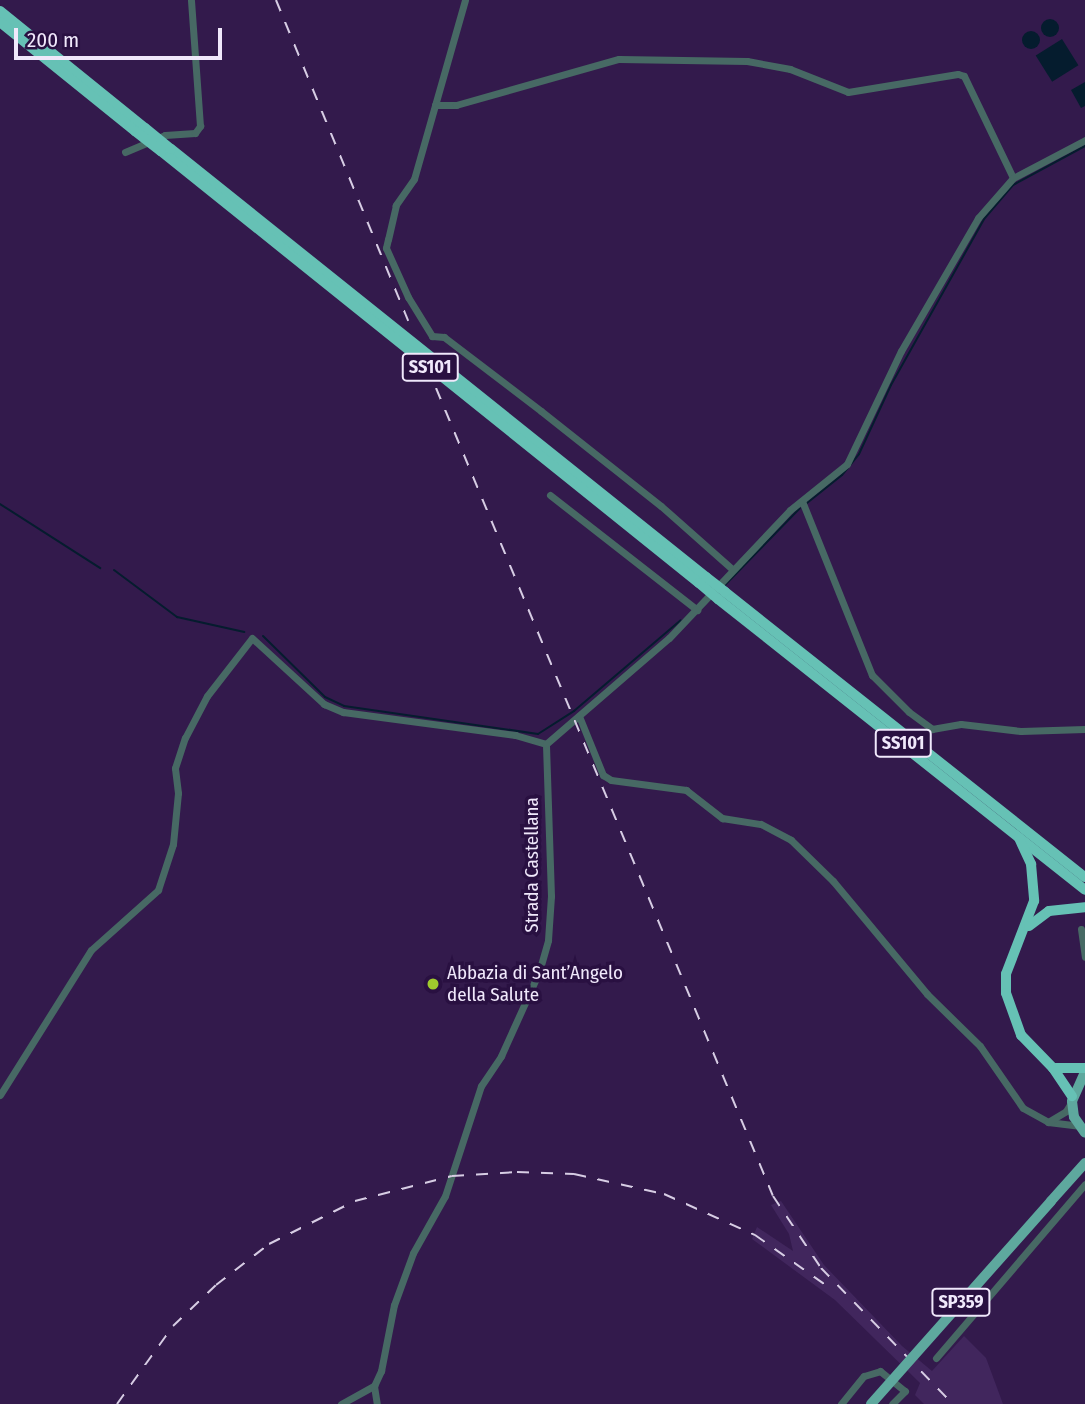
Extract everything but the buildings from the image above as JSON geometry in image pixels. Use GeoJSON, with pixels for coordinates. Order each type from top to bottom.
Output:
{"type":"FeatureCollection","features":[{"type":"Feature","properties":{"kind":"highway","name":"SS101"},"geometry":{"type":"LineString","coordinates":[[0,11],[140,129],[1085,890]]}},
{"type":"Feature","properties":{"kind":"highway","name":"SS101"},"geometry":{"type":"LineString","coordinates":[[0,22],[140,129]]}},
{"type":"Feature","properties":{"kind":"highway","name":"SS101"},"geometry":{"type":"LineString","coordinates":[[722,596],[1085,877]]}},
{"type":"Feature","properties":{"kind":"highway"},"geometry":{"type":"LineString","coordinates":[[1016,833],[1035,882],[1031,914],[1018,939],[1006,974],[1012,1018],[1021,1035],[1053,1068],[1072,1099]]}},
{"type":"Feature","properties":{"kind":"highway"},"geometry":{"type":"LineString","coordinates":[[1018,939],[1033,921],[1049,911],[1085,907]]}},
{"type":"Feature","properties":{"kind":"highway"},"geometry":{"type":"LineString","coordinates":[[1053,1068],[1085,1070]]}},
{"type":"Feature","properties":{"kind":"main road"},"geometry":{"type":"LineString","coordinates":[[1083,1132],[1072,1099],[1085,1070]]}},
{"type":"Feature","properties":{"kind":"main road","name":"SP359"},"geometry":{"type":"LineString","coordinates":[[871,1404],[1084,1164],[1085,1154]]}},
{"type":"Feature","properties":{"kind":"street"},"geometry":{"type":"LineString","coordinates":[[125,152],[165,135],[195,133],[200,126],[191,0]]}},
{"type":"Feature","properties":{"kind":"street"},"geometry":{"type":"LineString","coordinates":[[465,0],[414,179],[396,205],[386,248],[424,328],[432,336],[444,337],[572,435],[733,570]]}},
{"type":"Feature","properties":{"kind":"street"},"geometry":{"type":"LineString","coordinates":[[435,105],[456,105],[619,59],[747,61],[790,69],[848,92],[961,74],[1013,178]]}},
{"type":"Feature","properties":{"kind":"street"},"geometry":{"type":"LineString","coordinates":[[0,1095],[91,950],[158,890],[173,844],[178,793],[176,768],[185,738],[207,696],[252,638],[324,704],[343,712],[515,735],[546,744],[697,610],[802,501],[848,464],[901,351],[960,246],[1013,178],[1085,141]]}},
{"type":"Feature","properties":{"kind":"street"},"geometry":{"type":"LineString","coordinates":[[550,495],[697,610]]}},
{"type":"Feature","properties":{"kind":"street"},"geometry":{"type":"LineString","coordinates":[[802,501],[872,675],[909,712],[932,729],[961,724],[1021,731],[1085,729]]}},
{"type":"Feature","properties":{"kind":"street"},"geometry":{"type":"LineString","coordinates":[[579,716],[603,775],[611,780],[686,790],[722,818],[761,824],[791,839],[833,881],[927,994],[980,1046],[1023,1108],[1048,1122],[1083,1132]]}},
{"type":"Feature","properties":{"kind":"street","name":"Strada Castellana"},"geometry":{"type":"LineString","coordinates":[[374,1386],[413,1253],[444,1196],[481,1086],[523,1010],[548,940],[546,744]]}},
{"type":"Feature","properties":{"kind":"street"},"geometry":{"type":"LineString","coordinates":[[1081,929],[1085,957]]}},
{"type":"Feature","properties":{"kind":"street"},"geometry":{"type":"LineString","coordinates":[[1048,1122],[1066,1111],[1072,1099]]}},
{"type":"Feature","properties":{"kind":"street"},"geometry":{"type":"LineString","coordinates":[[936,1358],[1085,1185]]}},
{"type":"Feature","properties":{"kind":"street"},"geometry":{"type":"LineString","coordinates":[[841,1404],[864,1376],[880,1371],[905,1391],[892,1404]]}},
{"type":"Feature","properties":{"kind":"street"},"geometry":{"type":"LineString","coordinates":[[341,1404],[374,1386],[377,1404]]}},
{"type":"Feature","properties":{"kind":"shaded area"},"geometry":{"type":"Polygon","coordinates":[[[781,1201],[824,1265],[902,1346],[932,1371],[964,1336],[986,1358],[1003,1404],[924,1404],[915,1395],[920,1383],[835,1300],[752,1239],[757,1227],[793,1251],[789,1234],[771,1205],[781,1201]]]}},
{"type":"Feature","properties":{"kind":"water"},"geometry":{"type":"Polygon","coordinates":[[[1050,19],[1056,22],[1059,28],[1056,34],[1050,37],[1044,34],[1041,28],[1044,22],[1050,19]]]}},
{"type":"Feature","properties":{"kind":"water"},"geometry":{"type":"Polygon","coordinates":[[[1031,31],[1037,34],[1040,40],[1037,46],[1031,49],[1025,46],[1022,40],[1025,34],[1031,31]]]}},
{"type":"Feature","properties":{"kind":"water"},"geometry":{"type":"Polygon","coordinates":[[[1062,39],[1078,65],[1052,82],[1036,55],[1062,39]]]}},
{"type":"Feature","properties":{"kind":"water"},"geometry":{"type":"Polygon","coordinates":[[[1085,82],[1085,106],[1081,108],[1071,90],[1085,82]]]}},
{"type":"Feature","properties":{"kind":"waterway"},"geometry":{"type":"LineString","coordinates":[[807,503],[842,475],[859,454],[891,385],[984,219],[1013,185],[1085,146]]}},
{"type":"Feature","properties":{"kind":"waterway"},"geometry":{"type":"LineString","coordinates":[[0,504],[100,568]]}},
{"type":"Feature","properties":{"kind":"waterway"},"geometry":{"type":"LineString","coordinates":[[723,587],[800,508]]}},
{"type":"Feature","properties":{"kind":"waterway"},"geometry":{"type":"LineString","coordinates":[[114,570],[177,617],[244,632]]}},
{"type":"Feature","properties":{"kind":"waterway"},"geometry":{"type":"LineString","coordinates":[[263,636],[325,697],[344,706],[538,734],[574,711],[681,620]]}},
{"type":"Feature","properties":{"kind":"railway"},"geometry":{"type":"LineString","coordinates":[[276,0],[408,321]]}},
{"type":"Feature","properties":{"kind":"railway"},"geometry":{"type":"LineString","coordinates":[[436,388],[773,1196],[821,1268],[953,1404]]}},
{"type":"Feature","properties":{"kind":"railway"},"geometry":{"type":"LineString","coordinates":[[117,1404],[173,1326],[216,1285],[269,1244],[355,1201],[452,1176],[517,1172],[574,1174],[664,1194],[755,1235],[827,1286]]}},
{"type":"Feature","properties":{"kind":"place","name":"Abbazia di Sant’Angelo della Salute"},"geometry":{"type":"Point","coordinates":[433,984]}}]}
